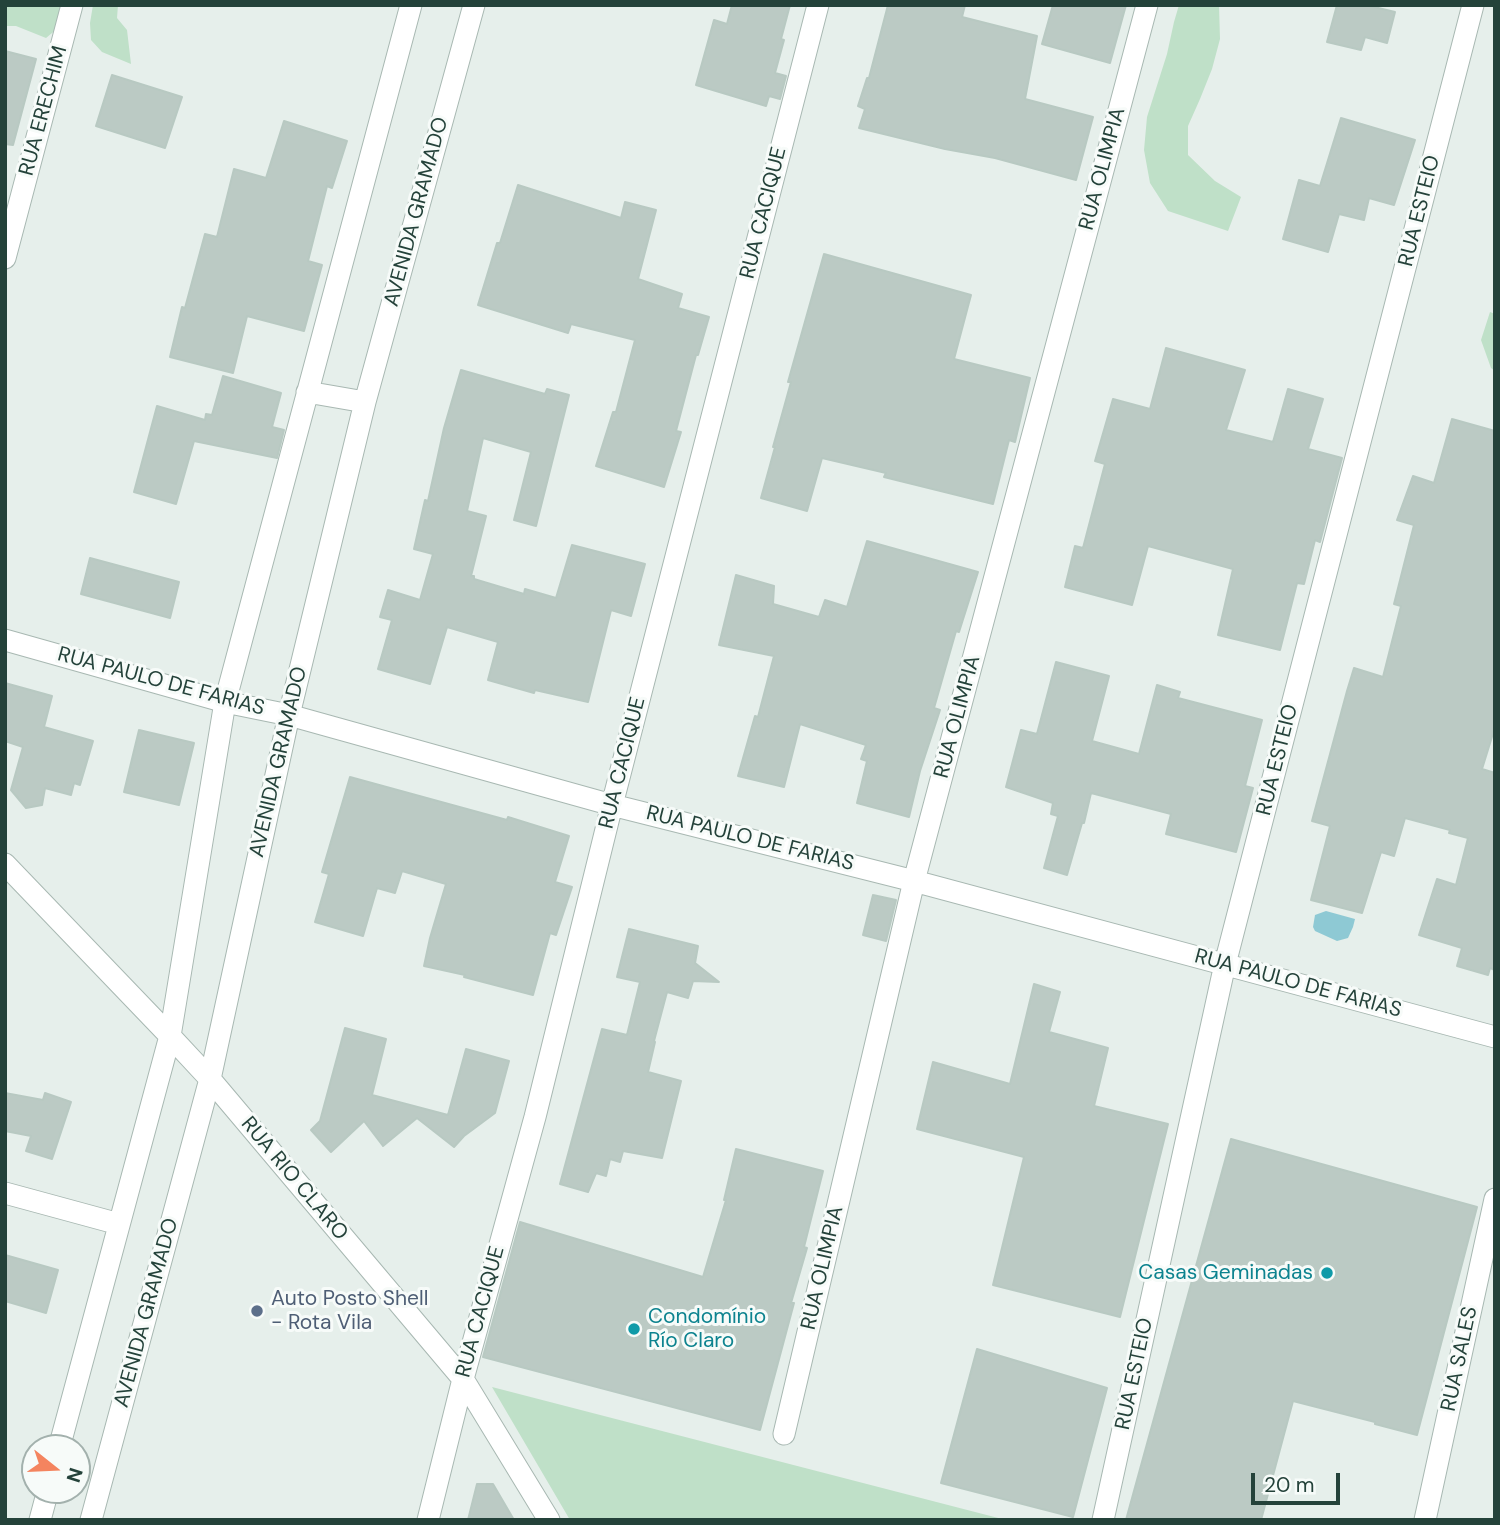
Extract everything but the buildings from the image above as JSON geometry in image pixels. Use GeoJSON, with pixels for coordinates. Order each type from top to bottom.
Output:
{"type":"FeatureCollection","features":[{"type":"Feature","properties":{"kind":"street","name":"RUA ERECHIM"},"geometry":{"type":"LineString","coordinates":[[5,258],[72,5]]}},
{"type":"Feature","properties":{"kind":"street"},"geometry":{"type":"LineString","coordinates":[[63,1434],[170,1035],[225,702],[411,5]]}},
{"type":"Feature","properties":{"kind":"street","name":"RUA CACIQUE"},"geometry":{"type":"LineString","coordinates":[[428,1520],[463,1379],[535,1117],[612,805],[818,5]]}},
{"type":"Feature","properties":{"kind":"street","name":"RUA OLIMPIA"},"geometry":{"type":"LineString","coordinates":[[784,1434],[914,881],[1147,5]]}},
{"type":"Feature","properties":{"kind":"street","name":"RUA ESTEIO"},"geometry":{"type":"LineString","coordinates":[[1102,1520],[1225,964],[1473,5]]}},
{"type":"Feature","properties":{"kind":"street","name":"AVENIDA GRAMADO"},"geometry":{"type":"LineString","coordinates":[[90,1520],[210,1079],[289,715],[365,402],[470,6]]}},
{"type":"Feature","properties":{"kind":"street"},"geometry":{"type":"LineString","coordinates":[[307,392],[365,402]]}},
{"type":"Feature","properties":{"kind":"street","name":"RUA PAULO DE FARIAS"},"geometry":{"type":"LineString","coordinates":[[5,640],[225,702],[289,715],[612,805],[914,881],[1495,1037]]}},
{"type":"Feature","properties":{"kind":"street","name":"RUA RIO CLARO"},"geometry":{"type":"LineString","coordinates":[[5,864],[210,1079],[463,1379],[549,1520]]}},
{"type":"Feature","properties":{"kind":"street"},"geometry":{"type":"LineString","coordinates":[[5,1193],[119,1224]]}},
{"type":"Feature","properties":{"kind":"street","name":"RUA SALES"},"geometry":{"type":"LineString","coordinates":[[1425,1520],[1495,1199]]}},
{"type":"Feature","properties":{"kind":"green space"},"geometry":{"type":"Polygon","coordinates":[[[5,5],[59,5],[63,13],[58,28],[46,38],[16,26],[5,26],[5,5]]]}},
{"type":"Feature","properties":{"kind":"green space"},"geometry":{"type":"Polygon","coordinates":[[[93,5],[118,5],[117,18],[127,30],[131,64],[102,52],[91,40],[93,5]]]}},
{"type":"Feature","properties":{"kind":"green space"},"geometry":{"type":"Polygon","coordinates":[[[1179,5],[1219,5],[1220,39],[1212,69],[1188,126],[1188,155],[1215,181],[1241,197],[1228,231],[1168,211],[1150,183],[1144,150],[1147,117],[1179,5]]]}},
{"type":"Feature","properties":{"kind":"green space"},"geometry":{"type":"Polygon","coordinates":[[[1490,312],[1495,314],[1495,371],[1491,368],[1481,340],[1490,312]]]}},
{"type":"Feature","properties":{"kind":"green space"},"geometry":{"type":"Polygon","coordinates":[[[492,1387],[1006,1520],[570,1520],[492,1387]]]}},
{"type":"Feature","properties":{"kind":"water"},"geometry":{"type":"Polygon","coordinates":[[[1326,911],[1355,919],[1348,938],[1337,941],[1315,931],[1315,915],[1326,911]]]}},
{"type":"Feature","properties":{"kind":"place","name":"Casas Geminadas"},"geometry":{"type":"Point","coordinates":[1327,1273]}},
{"type":"Feature","properties":{"kind":"place","name":"Auto Posto Shell - Rota Vila"},"geometry":{"type":"Point","coordinates":[257,1311]}},
{"type":"Feature","properties":{"kind":"place","name":"Condomínio Río Claro"},"geometry":{"type":"Point","coordinates":[634,1329]}}]}
